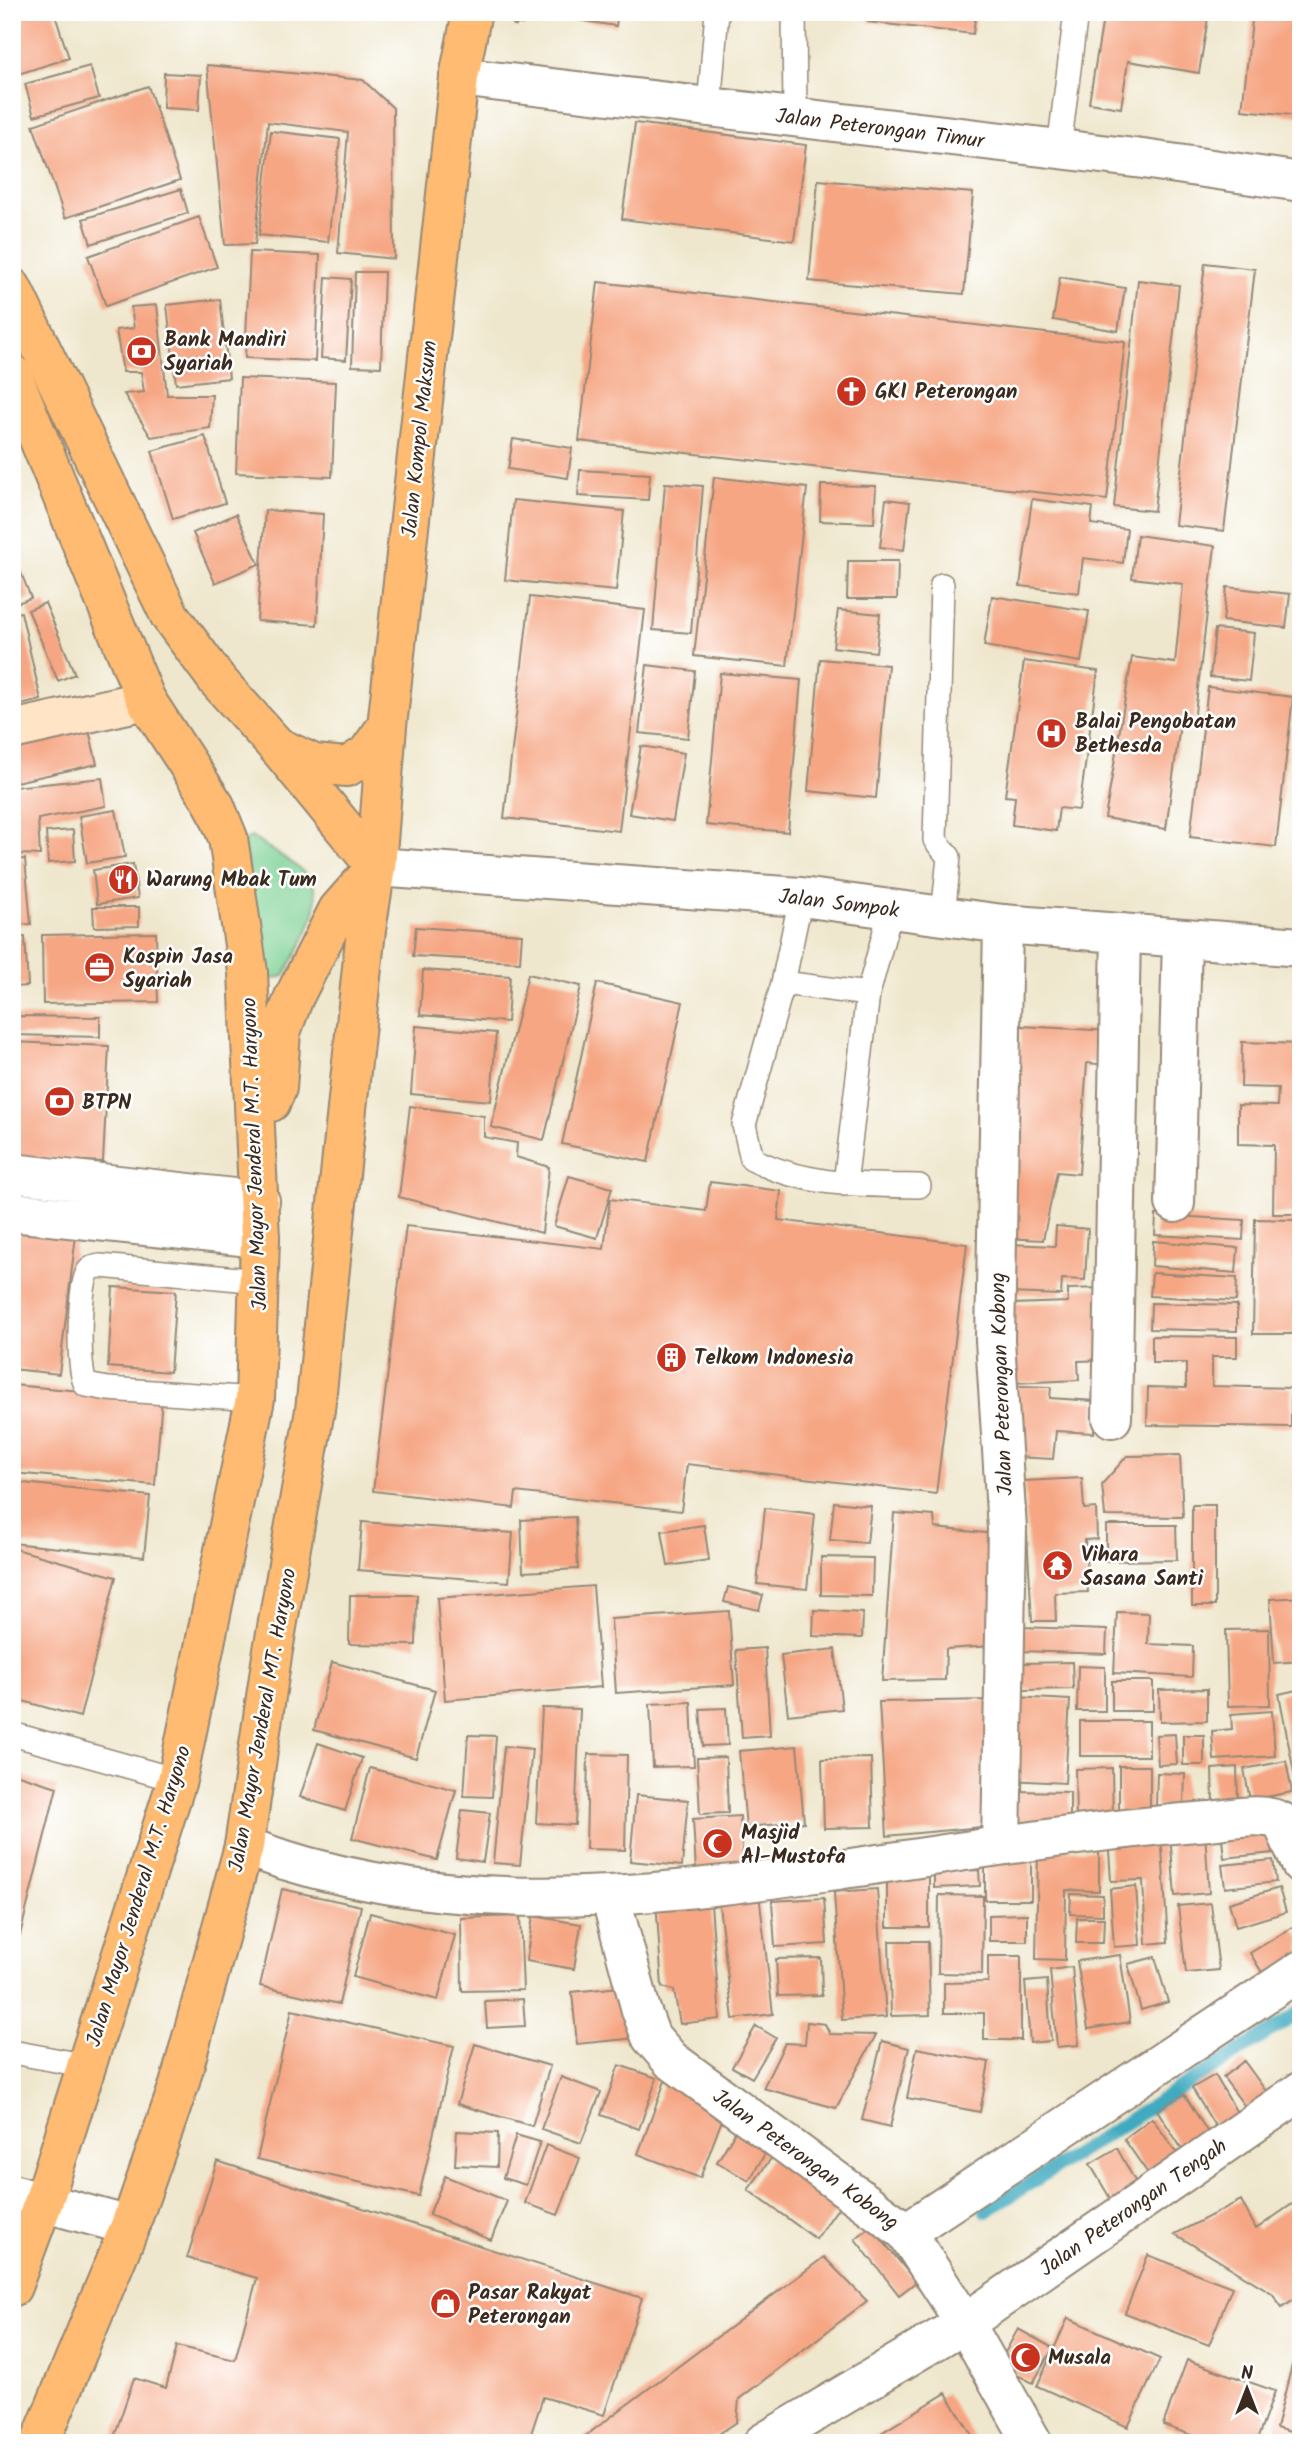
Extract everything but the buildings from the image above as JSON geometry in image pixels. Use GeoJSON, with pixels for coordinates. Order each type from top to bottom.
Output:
{"type":"FeatureCollection","features":[{"type":"Feature","properties":{"kind":"main road","name":"Jalan Kompol Maksum"},"geometry":{"type":"LineString","coordinates":[[376,867],[387,726],[460,77],[472,12]]}},
{"type":"Feature","properties":{"kind":"main road"},"geometry":{"type":"LineString","coordinates":[[12,288],[170,616],[218,681],[277,747],[376,867],[338,910],[295,997],[281,1032],[277,1088],[257,1130]]}},
{"type":"Feature","properties":{"kind":"main road","name":"Jalan Mayor Jenderal M.T. Haryono"},"geometry":{"type":"LineString","coordinates":[[12,374],[146,701],[215,806],[228,838],[248,972],[260,1219],[255,1399],[177,1780],[88,2066],[28,2198],[12,2287]]}},
{"type":"Feature","properties":{"kind":"main road"},"geometry":{"type":"LineString","coordinates":[[12,730],[146,701]]}},
{"type":"Feature","properties":{"kind":"main road"},"geometry":{"type":"LineString","coordinates":[[277,747],[314,764],[347,767],[367,754],[387,726]]}},
{"type":"Feature","properties":{"kind":"main road","name":"Jalan Mayor Jenderal MT. Haryono"},"geometry":{"type":"LineString","coordinates":[[40,2443],[130,2226],[178,2085],[244,1846],[272,1656],[314,1410],[366,930],[376,867]]}},
{"type":"Feature","properties":{"kind":"street","name":"Jalan Peterongan Timur"},"geometry":{"type":"LineString","coordinates":[[460,77],[1059,149],[1301,182]]}},
{"type":"Feature","properties":{"kind":"street","name":"Jalan Sompok"},"geometry":{"type":"LineString","coordinates":[[376,867],[801,897],[1003,924],[1301,947]]}},
{"type":"Feature","properties":{"kind":"street","name":"Jalan Peterongan Kobong"},"geometry":{"type":"LineString","coordinates":[[1001,1845],[1007,1529],[995,1340],[1003,924]]}},
{"type":"Feature","properties":{"kind":"street"},"geometry":{"type":"LineString","coordinates":[[1112,1418],[1121,933]]}},
{"type":"Feature","properties":{"kind":"street"},"geometry":{"type":"LineString","coordinates":[[1175,1203],[1182,939]]}},
{"type":"Feature","properties":{"kind":"street"},"geometry":{"type":"LineString","coordinates":[[12,1173],[260,1219]]}},
{"type":"Feature","properties":{"kind":"street"},"geometry":{"type":"LineString","coordinates":[[12,1212],[260,1219]]}},
{"type":"Feature","properties":{"kind":"street"},"geometry":{"type":"LineString","coordinates":[[244,1846],[294,1865],[413,1890],[532,1898],[610,1895],[850,1868],[1001,1845],[1172,1824],[1268,1817],[1282,1822],[1301,1864]]}},
{"type":"Feature","properties":{"kind":"street","name":"Jalan Peterongan Kobong"},"geometry":{"type":"LineString","coordinates":[[610,1895],[651,2037],[671,2060],[906,2232],[1301,1970]]}},
{"type":"Feature","properties":{"kind":"street","name":"Jalan Peterongan Tengah"},"geometry":{"type":"LineString","coordinates":[[763,2443],[965,2323],[1301,2091]]}},
{"type":"Feature","properties":{"kind":"street"},"geometry":{"type":"LineString","coordinates":[[28,2198],[130,2226]]}},
{"type":"Feature","properties":{"kind":"street"},"geometry":{"type":"LineString","coordinates":[[906,2232],[965,2323],[1034,2443]]}},
{"type":"Feature","properties":{"kind":"lane"},"geometry":{"type":"LineString","coordinates":[[709,107],[717,12]]}},
{"type":"Feature","properties":{"kind":"lane"},"geometry":{"type":"LineString","coordinates":[[794,12],[795,117]]}},
{"type":"Feature","properties":{"kind":"lane"},"geometry":{"type":"LineString","coordinates":[[1059,149],[1076,12]]}},
{"type":"Feature","properties":{"kind":"lane"},"geometry":{"type":"LineString","coordinates":[[942,585],[935,839],[949,857],[943,916]]}},
{"type":"Feature","properties":{"kind":"lane"},"geometry":{"type":"LineString","coordinates":[[801,897],[783,983],[744,1125],[752,1160],[778,1173],[845,1184],[919,1186]]}},
{"type":"Feature","properties":{"kind":"lane"},"geometry":{"type":"LineString","coordinates":[[845,1184],[868,994],[891,909]]}},
{"type":"Feature","properties":{"kind":"lane"},"geometry":{"type":"LineString","coordinates":[[783,983],[868,994]]}},
{"type":"Feature","properties":{"kind":"lane"},"geometry":{"type":"LineString","coordinates":[[255,1399],[108,1389],[86,1385],[80,1369],[83,1286],[92,1267],[100,1266],[260,1282]]}},
{"type":"Feature","properties":{"kind":"lane"},"geometry":{"type":"LineString","coordinates":[[12,1734],[177,1780]]}},
{"type":"Feature","properties":{"kind":"lane"},"geometry":{"type":"LineString","coordinates":[[12,2052],[88,2066]]}},
{"type":"Feature","properties":{"kind":"green space"},"geometry":{"type":"Polygon","coordinates":[[[251,837],[306,875],[313,886],[316,899],[310,926],[297,953],[284,976],[272,979],[265,970],[243,842],[251,837]]]}},
{"type":"Feature","properties":{"kind":"waterway"},"geometry":{"type":"LineString","coordinates":[[986,2211],[1301,2012]]}},
{"type":"Feature","properties":{"kind":"place","name":"Bank Mandiri Syariah"},"geometry":{"type":"Point","coordinates":[141,351]}},
{"type":"Feature","properties":{"kind":"place","name":"GKI Peterongan"},"geometry":{"type":"Point","coordinates":[852,391]}},
{"type":"Feature","properties":{"kind":"place","name":"Balai Pengobatan Bethesda"},"geometry":{"type":"Point","coordinates":[1052,733]}},
{"type":"Feature","properties":{"kind":"place","name":"Warung Mbak Tum"},"geometry":{"type":"Point","coordinates":[123,879]}},
{"type":"Feature","properties":{"kind":"place","name":"Kospin Jasa Syariah"},"geometry":{"type":"Point","coordinates":[100,968]}},
{"type":"Feature","properties":{"kind":"place","name":"BTPN"},"geometry":{"type":"Point","coordinates":[59,1102]}},
{"type":"Feature","properties":{"kind":"place","name":"Telkom Indonesia"},"geometry":{"type":"Point","coordinates":[671,1357]}},
{"type":"Feature","properties":{"kind":"place","name":"Vihara Sasana Santi"},"geometry":{"type":"Point","coordinates":[1058,1566]}},
{"type":"Feature","properties":{"kind":"place","name":"Masjid Al-Mustofa"},"geometry":{"type":"Point","coordinates":[718,1844]}},
{"type":"Feature","properties":{"kind":"place","name":"Pasar Rakyat Peterongan"},"geometry":{"type":"Point","coordinates":[445,2304]}},
{"type":"Feature","properties":{"kind":"place","name":"Musala"},"geometry":{"type":"Point","coordinates":[1025,2357]}}]}
